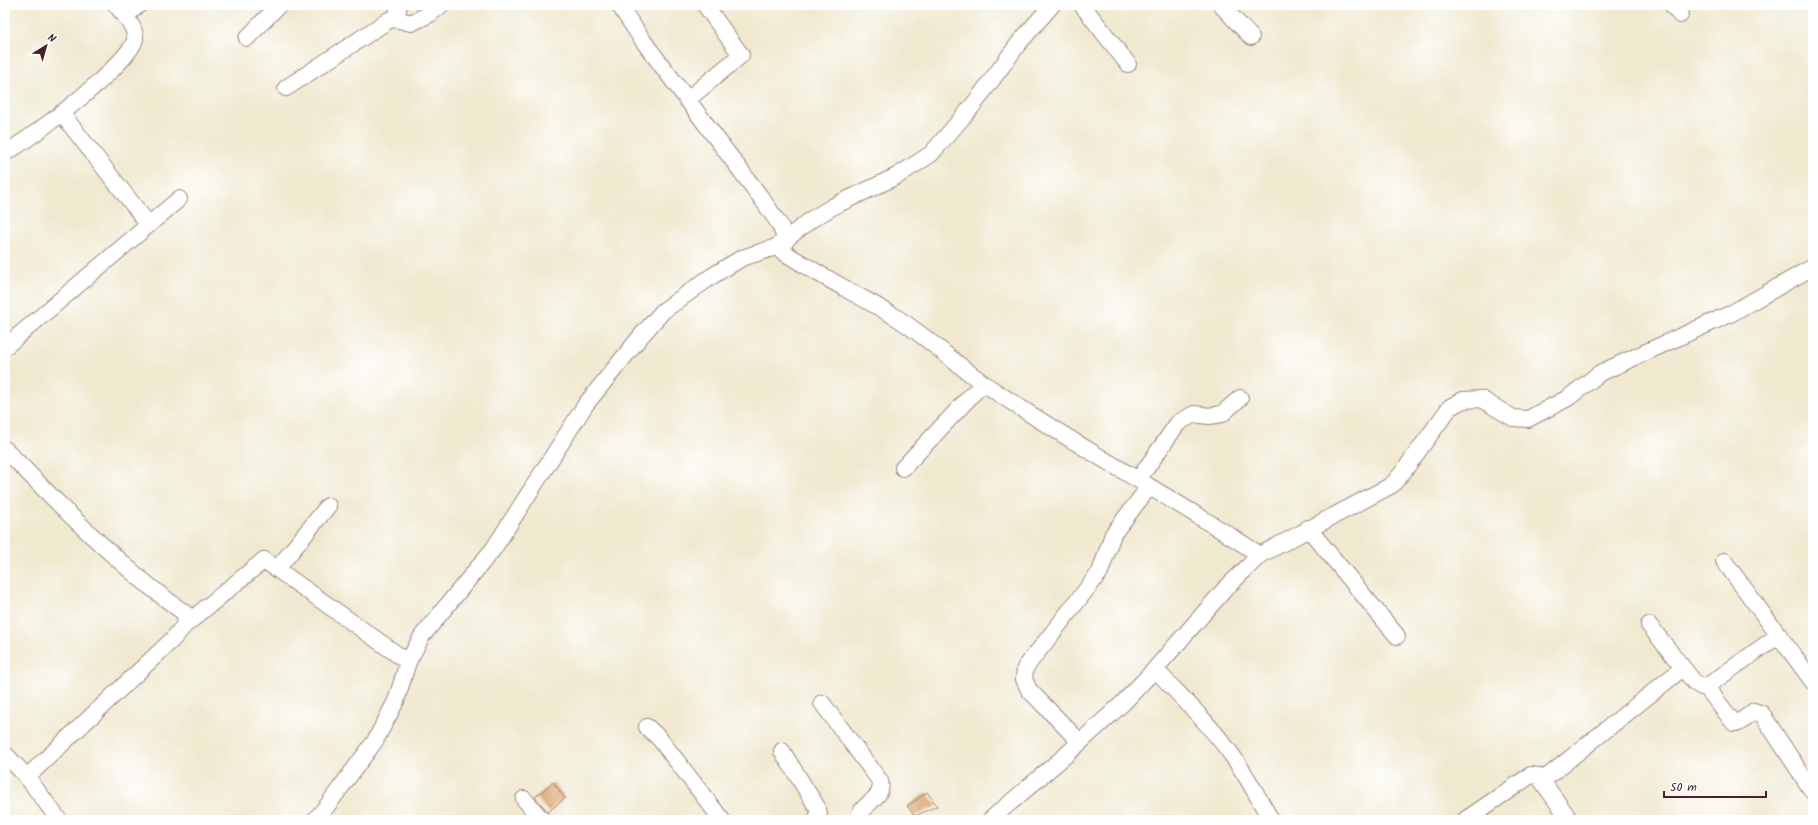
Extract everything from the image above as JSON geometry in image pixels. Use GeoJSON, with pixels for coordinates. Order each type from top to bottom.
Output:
{"type":"FeatureCollection","features":[{"type":"Feature","properties":{"kind":"street"},"geometry":{"type":"LineString","coordinates":[[5,153],[62,114],[125,57],[135,40],[135,32],[120,11],[139,5]]}},
{"type":"Feature","properties":{"kind":"street"},"geometry":{"type":"LineString","coordinates":[[247,38],[279,5]]}},
{"type":"Feature","properties":{"kind":"street"},"geometry":{"type":"LineString","coordinates":[[286,88],[398,12],[411,23],[418,21],[441,5]]}},
{"type":"Feature","properties":{"kind":"street"},"geometry":{"type":"LineString","coordinates":[[619,5],[644,42],[780,225],[781,244],[808,268],[895,317],[983,383],[1143,483],[1224,530],[1260,555]]}},
{"type":"Feature","properties":{"kind":"street"},"geometry":{"type":"LineString","coordinates":[[687,100],[741,55],[705,5]]}},
{"type":"Feature","properties":{"kind":"street"},"geometry":{"type":"LineString","coordinates":[[315,820],[375,741],[396,701],[408,662],[422,636],[494,548],[586,404],[663,311],[712,276],[742,258],[781,244],[796,230],[812,219],[834,206],[896,176],[932,154],[974,104],[1019,43],[1052,5]]}},
{"type":"Feature","properties":{"kind":"street"},"geometry":{"type":"LineString","coordinates":[[1082,5],[1128,64]]}},
{"type":"Feature","properties":{"kind":"street"},"geometry":{"type":"LineString","coordinates":[[1221,5],[1250,36]]}},
{"type":"Feature","properties":{"kind":"street"},"geometry":{"type":"LineString","coordinates":[[62,114],[149,225]]}},
{"type":"Feature","properties":{"kind":"street"},"geometry":{"type":"LineString","coordinates":[[5,347],[178,199]]}},
{"type":"Feature","properties":{"kind":"street"},"geometry":{"type":"LineString","coordinates":[[990,820],[1123,703],[1155,670],[1225,589],[1260,555],[1308,528],[1392,485],[1450,407],[1463,400],[1481,399],[1513,418],[1528,419],[1568,398],[1600,373],[1730,314],[1813,267]]}},
{"type":"Feature","properties":{"kind":"street"},"geometry":{"type":"LineString","coordinates":[[903,468],[983,383]]}},
{"type":"Feature","properties":{"kind":"street"},"geometry":{"type":"LineString","coordinates":[[1080,742],[1029,690],[1024,679],[1026,668],[1100,572],[1113,534],[1178,423],[1194,414],[1209,416],[1222,414],[1240,398]]}},
{"type":"Feature","properties":{"kind":"street"},"geometry":{"type":"LineString","coordinates":[[5,449],[54,500],[158,594],[186,614],[184,626]]}},
{"type":"Feature","properties":{"kind":"street"},"geometry":{"type":"LineString","coordinates":[[277,570],[328,506]]}},
{"type":"Feature","properties":{"kind":"street"},"geometry":{"type":"LineString","coordinates":[[1308,528],[1397,636]]}},
{"type":"Feature","properties":{"kind":"street"},"geometry":{"type":"LineString","coordinates":[[27,777],[172,640],[184,626],[264,560],[408,662]]}},
{"type":"Feature","properties":{"kind":"street"},"geometry":{"type":"LineString","coordinates":[[1724,561],[1813,682]]}},
{"type":"Feature","properties":{"kind":"street"},"geometry":{"type":"LineString","coordinates":[[1649,625],[1696,683],[1702,687],[1706,687],[1734,722],[1739,722],[1754,711],[1762,714],[1813,792]]}},
{"type":"Feature","properties":{"kind":"street"},"geometry":{"type":"LineString","coordinates":[[1706,687],[1779,635]]}},
{"type":"Feature","properties":{"kind":"street"},"geometry":{"type":"LineString","coordinates":[[1542,781],[1683,668]]}},
{"type":"Feature","properties":{"kind":"street"},"geometry":{"type":"LineString","coordinates":[[1155,670],[1211,728],[1232,755],[1248,778],[1271,820]]}},
{"type":"Feature","properties":{"kind":"street"},"geometry":{"type":"LineString","coordinates":[[822,703],[880,781],[882,787],[879,794],[860,812],[859,820]]}},
{"type":"Feature","properties":{"kind":"street"},"geometry":{"type":"LineString","coordinates":[[647,728],[658,738],[722,820]]}},
{"type":"Feature","properties":{"kind":"street"},"geometry":{"type":"LineString","coordinates":[[782,751],[817,807],[819,813],[816,820]]}},
{"type":"Feature","properties":{"kind":"street"},"geometry":{"type":"LineString","coordinates":[[5,754],[27,777],[59,820]]}},
{"type":"Feature","properties":{"kind":"street"},"geometry":{"type":"LineString","coordinates":[[1465,820],[1531,775],[1538,776],[1570,820]]}},
{"type":"Feature","properties":{"kind":"street"},"geometry":{"type":"LineString","coordinates":[[524,799],[542,820]]}},
{"type":"Feature","properties":{"kind":"building"},"geometry":{"type":"Polygon","coordinates":[[[553,782],[565,798],[548,812],[535,797],[553,782]]]}},
{"type":"Feature","properties":{"kind":"building"},"geometry":{"type":"Polygon","coordinates":[[[927,792],[937,806],[915,816],[907,806],[927,792]]]}}]}
